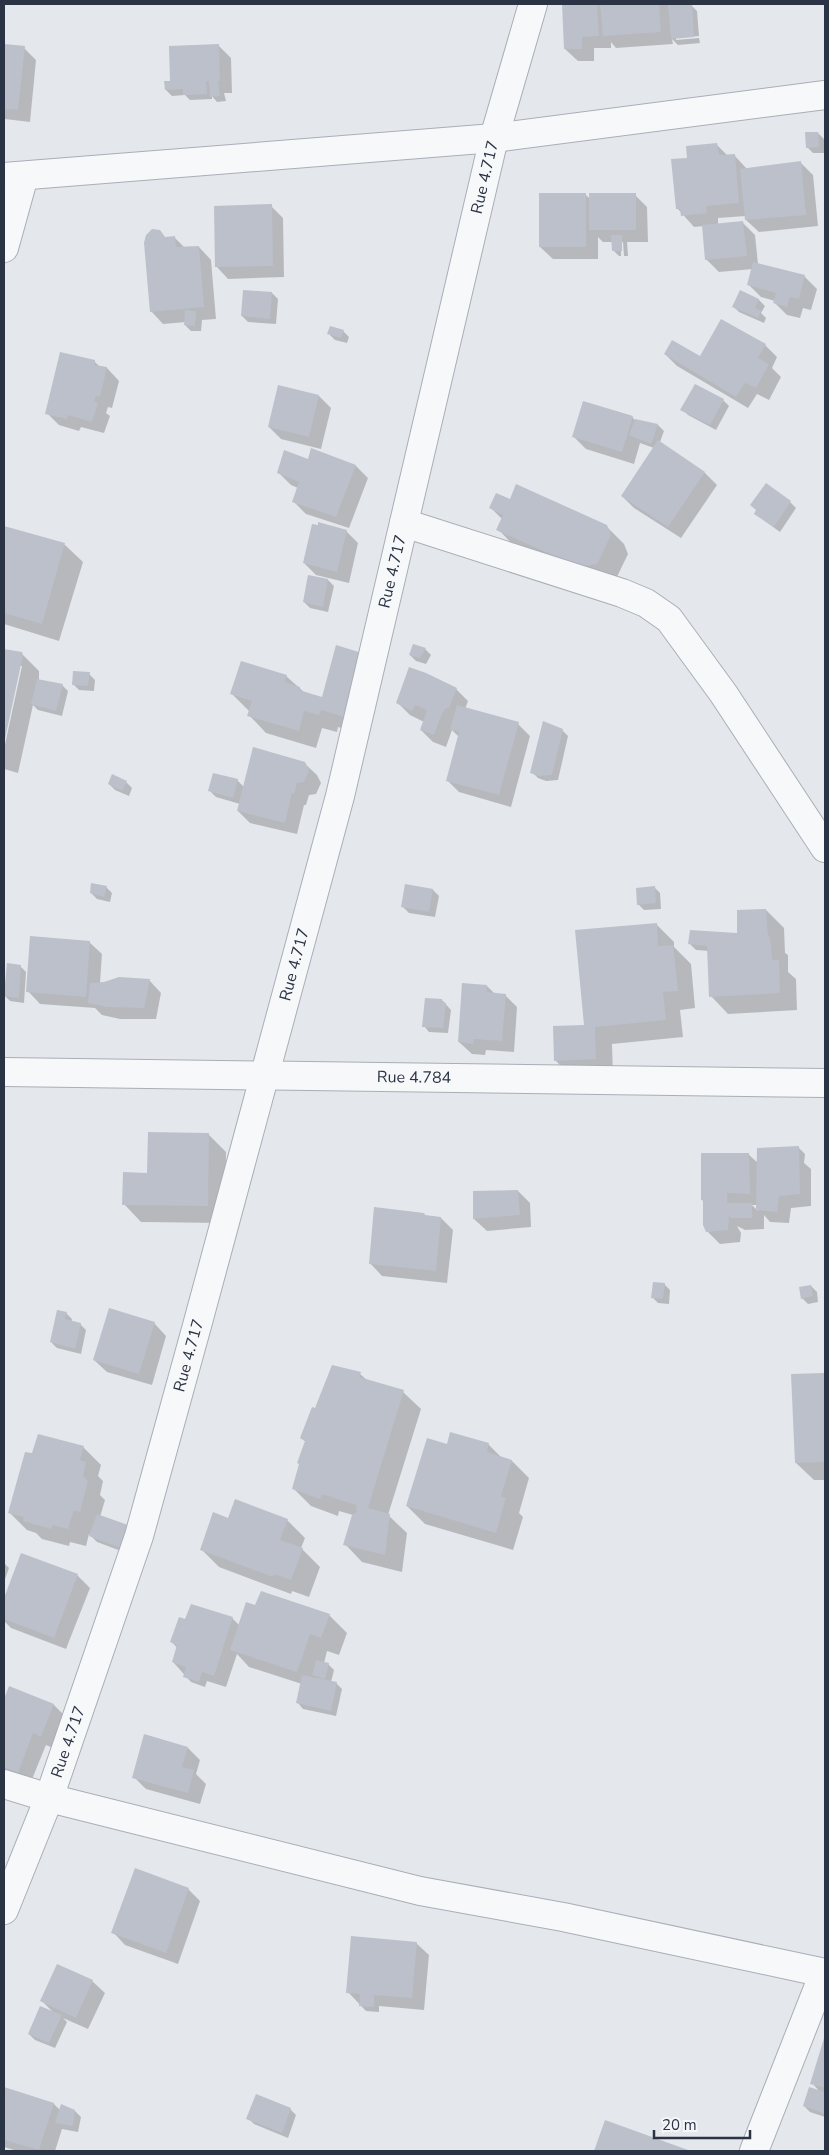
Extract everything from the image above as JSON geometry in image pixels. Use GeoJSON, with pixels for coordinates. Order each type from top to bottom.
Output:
{"type":"FeatureCollection","features":[{"type":"Feature","properties":{"kind":"street","name":"Rue 4.717"},"geometry":{"type":"LineString","coordinates":[[4,1910],[49,1798],[139,1536],[340,796],[494,138],[533,4]]}},
{"type":"Feature","properties":{"kind":"street"},"geometry":{"type":"LineString","coordinates":[[4,248],[14,177],[494,138],[825,95]]}},
{"type":"Feature","properties":{"kind":"street"},"geometry":{"type":"LineString","coordinates":[[404,523],[622,593],[646,602],[669,619],[723,693],[825,848]]}},
{"type":"Feature","properties":{"kind":"street","name":"Rue 4.784"},"geometry":{"type":"LineString","coordinates":[[4,1072],[825,1083]]}},
{"type":"Feature","properties":{"kind":"street"},"geometry":{"type":"LineString","coordinates":[[4,1784],[49,1798],[420,1891],[563,1917],[825,1973],[754,2151]]}},
{"type":"Feature","properties":{"kind":"building"},"geometry":{"type":"Polygon","coordinates":[[[562,4],[597,4],[599,36],[582,37],[582,49],[564,49],[562,4]]]}},
{"type":"Feature","properties":{"kind":"building"},"geometry":{"type":"Polygon","coordinates":[[[600,4],[659,4],[661,32],[603,36],[600,4]]]}},
{"type":"Feature","properties":{"kind":"building"},"geometry":{"type":"Polygon","coordinates":[[[692,4],[694,37],[671,39],[668,5],[692,4]]]}},
{"type":"Feature","properties":{"kind":"building"},"geometry":{"type":"Polygon","coordinates":[[[4,44],[25,46],[18,110],[4,109],[4,44]]]}},
{"type":"Feature","properties":{"kind":"building"},"geometry":{"type":"Polygon","coordinates":[[[219,44],[220,81],[218,81],[220,96],[210,97],[209,81],[206,81],[207,94],[183,95],[183,89],[165,90],[164,81],[170,81],[169,46],[219,44]]]}},
{"type":"Feature","properties":{"kind":"building"},"geometry":{"type":"Polygon","coordinates":[[[805,132],[818,132],[819,147],[806,148],[805,132]]]}},
{"type":"Feature","properties":{"kind":"building"},"geometry":{"type":"Polygon","coordinates":[[[717,143],[719,155],[735,154],[739,203],[706,206],[707,213],[681,216],[680,209],[676,209],[671,159],[687,158],[686,146],[717,143]]]}},
{"type":"Feature","properties":{"kind":"building"},"geometry":{"type":"Polygon","coordinates":[[[801,161],[806,215],[745,220],[740,169],[801,161]]]}},
{"type":"Feature","properties":{"kind":"building"},"geometry":{"type":"Polygon","coordinates":[[[539,193],[586,193],[586,247],[539,247],[539,193]]]}},
{"type":"Feature","properties":{"kind":"building"},"geometry":{"type":"Polygon","coordinates":[[[589,193],[636,193],[636,230],[589,230],[589,193]]]}},
{"type":"Feature","properties":{"kind":"building"},"geometry":{"type":"Polygon","coordinates":[[[272,204],[273,266],[215,267],[214,206],[272,204]]]}},
{"type":"Feature","properties":{"kind":"building"},"geometry":{"type":"Polygon","coordinates":[[[743,221],[747,256],[705,260],[702,225],[743,221]]]}},
{"type":"Feature","properties":{"kind":"building"},"geometry":{"type":"Polygon","coordinates":[[[152,229],[160,230],[165,237],[175,236],[176,247],[199,246],[204,307],[150,312],[144,243],[146,235],[152,229]]]}},
{"type":"Feature","properties":{"kind":"building"},"geometry":{"type":"Polygon","coordinates":[[[611,235],[622,235],[622,251],[612,251],[611,235]]]}},
{"type":"Feature","properties":{"kind":"building"},"geometry":{"type":"Polygon","coordinates":[[[753,262],[805,275],[799,299],[790,297],[787,307],[773,303],[776,293],[747,285],[753,262]]]}},
{"type":"Feature","properties":{"kind":"building"},"geometry":{"type":"Polygon","coordinates":[[[243,290],[272,292],[270,319],[241,316],[243,290]]]}},
{"type":"Feature","properties":{"kind":"building"},"geometry":{"type":"Polygon","coordinates":[[[740,290],[759,299],[755,308],[761,311],[758,318],[732,307],[740,290]]]}},
{"type":"Feature","properties":{"kind":"building"},"geometry":{"type":"Polygon","coordinates":[[[185,310],[196,311],[195,326],[184,325],[185,310]]]}},
{"type":"Feature","properties":{"kind":"building"},"geometry":{"type":"Polygon","coordinates":[[[721,319],[766,344],[758,358],[769,364],[756,388],[745,383],[736,397],[664,354],[672,340],[700,356],[721,319]]]}},
{"type":"Feature","properties":{"kind":"building"},"geometry":{"type":"Polygon","coordinates":[[[330,326],[344,330],[341,338],[327,334],[330,326]]]}},
{"type":"Feature","properties":{"kind":"building"},"geometry":{"type":"Polygon","coordinates":[[[60,352],[95,360],[95,365],[107,367],[100,397],[96,396],[94,401],[98,403],[92,422],[68,415],[67,419],[45,414],[60,352]]]}},
{"type":"Feature","properties":{"kind":"building"},"geometry":{"type":"Polygon","coordinates":[[[695,384],[724,399],[710,425],[680,410],[695,384]]]}},
{"type":"Feature","properties":{"kind":"building"},"geometry":{"type":"Polygon","coordinates":[[[278,385],[319,395],[309,437],[268,427],[278,385]]]}},
{"type":"Feature","properties":{"kind":"building"},"geometry":{"type":"Polygon","coordinates":[[[583,401],[633,416],[622,452],[572,437],[583,401]]]}},
{"type":"Feature","properties":{"kind":"building"},"geometry":{"type":"Polygon","coordinates":[[[635,419],[658,424],[651,444],[629,435],[635,419]]]}},
{"type":"Feature","properties":{"kind":"building"},"geometry":{"type":"Polygon","coordinates":[[[658,440],[705,472],[668,527],[621,496],[658,440]]]}},
{"type":"Feature","properties":{"kind":"building"},"geometry":{"type":"Polygon","coordinates":[[[311,448],[356,465],[336,517],[292,502],[299,482],[277,473],[284,450],[308,459],[311,448]]]}},
{"type":"Feature","properties":{"kind":"building"},"geometry":{"type":"Polygon","coordinates":[[[766,483],[791,501],[774,527],[754,514],[756,510],[750,505],[766,483]]]}},
{"type":"Feature","properties":{"kind":"building"},"geometry":{"type":"Polygon","coordinates":[[[516,484],[607,525],[611,535],[597,564],[580,567],[496,530],[503,515],[489,508],[496,493],[510,499],[516,484]]]}},
{"type":"Feature","properties":{"kind":"building"},"geometry":{"type":"Polygon","coordinates":[[[318,522],[347,530],[337,572],[303,563],[312,524],[318,525],[318,522]]]}},
{"type":"Feature","properties":{"kind":"building"},"geometry":{"type":"Polygon","coordinates":[[[4,526],[65,543],[42,624],[4,613],[4,526]]]}},
{"type":"Feature","properties":{"kind":"building"},"geometry":{"type":"Polygon","coordinates":[[[308,575],[328,579],[323,607],[303,602],[308,575]]]}},
{"type":"Feature","properties":{"kind":"building"},"geometry":{"type":"Polygon","coordinates":[[[413,644],[426,648],[420,658],[409,655],[413,644]]]}},
{"type":"Feature","properties":{"kind":"building"},"geometry":{"type":"Polygon","coordinates":[[[336,645],[362,653],[344,717],[321,710],[319,715],[304,711],[299,731],[247,716],[252,701],[230,694],[241,661],[287,675],[285,682],[300,687],[299,690],[322,697],[336,645]]]}},
{"type":"Feature","properties":{"kind":"building"},"geometry":{"type":"Polygon","coordinates":[[[4,649],[22,652],[23,655],[5,739],[4,649]]]}},
{"type":"Feature","properties":{"kind":"building"},"geometry":{"type":"Polygon","coordinates":[[[409,667],[457,688],[449,708],[446,708],[441,716],[434,735],[420,730],[427,710],[415,705],[412,711],[396,703],[409,667]]]}},
{"type":"Feature","properties":{"kind":"building"},"geometry":{"type":"Polygon","coordinates":[[[73,671],[90,672],[88,686],[72,685],[73,671]]]}},
{"type":"Feature","properties":{"kind":"building"},"geometry":{"type":"Polygon","coordinates":[[[37,679],[63,684],[56,711],[31,704],[37,679]]]}},
{"type":"Feature","properties":{"kind":"building"},"geometry":{"type":"Polygon","coordinates":[[[457,705],[519,722],[499,795],[446,781],[459,732],[450,729],[457,705]]]}},
{"type":"Feature","properties":{"kind":"building"},"geometry":{"type":"Polygon","coordinates":[[[543,721],[563,729],[552,775],[539,776],[530,773],[543,721]]]}},
{"type":"Feature","properties":{"kind":"building"},"geometry":{"type":"Polygon","coordinates":[[[253,747],[305,762],[309,770],[304,782],[297,783],[294,794],[292,793],[285,823],[237,811],[253,747]]]}},
{"type":"Feature","properties":{"kind":"building"},"geometry":{"type":"Polygon","coordinates":[[[213,773],[238,779],[233,798],[208,791],[213,773]]]}},
{"type":"Feature","properties":{"kind":"building"},"geometry":{"type":"Polygon","coordinates":[[[112,774],[127,781],[122,791],[108,784],[112,774]]]}},
{"type":"Feature","properties":{"kind":"building"},"geometry":{"type":"Polygon","coordinates":[[[91,883],[107,886],[104,897],[90,893],[91,883]]]}},
{"type":"Feature","properties":{"kind":"building"},"geometry":{"type":"Polygon","coordinates":[[[405,884],[433,889],[429,912],[401,907],[405,884]]]}},
{"type":"Feature","properties":{"kind":"building"},"geometry":{"type":"Polygon","coordinates":[[[655,886],[656,903],[637,905],[636,888],[655,886]]]}},
{"type":"Feature","properties":{"kind":"building"},"geometry":{"type":"Polygon","coordinates":[[[766,909],[772,960],[779,960],[780,993],[709,997],[707,946],[688,944],[690,930],[737,933],[737,910],[766,909]]]}},
{"type":"Feature","properties":{"kind":"building"},"geometry":{"type":"Polygon","coordinates":[[[657,923],[658,946],[673,945],[678,991],[663,992],[666,1020],[595,1027],[596,1059],[554,1061],[553,1026],[584,1025],[575,930],[657,923]]]}},
{"type":"Feature","properties":{"kind":"building"},"geometry":{"type":"Polygon","coordinates":[[[30,936],[90,941],[86,997],[26,992],[30,936]]]}},
{"type":"Feature","properties":{"kind":"building"},"geometry":{"type":"Polygon","coordinates":[[[7,963],[21,965],[19,998],[4,996],[7,963]]]}},
{"type":"Feature","properties":{"kind":"building"},"geometry":{"type":"Polygon","coordinates":[[[119,977],[150,979],[144,1008],[107,1007],[88,1003],[90,983],[104,982],[119,977]]]}},
{"type":"Feature","properties":{"kind":"building"},"geometry":{"type":"Polygon","coordinates":[[[462,983],[487,985],[487,992],[506,994],[502,1041],[474,1039],[473,1044],[458,1042],[462,983]]]}},
{"type":"Feature","properties":{"kind":"building"},"geometry":{"type":"Polygon","coordinates":[[[425,998],[442,999],[442,1002],[446,1003],[443,1028],[422,1027],[425,998]]]}},
{"type":"Feature","properties":{"kind":"building"},"geometry":{"type":"Polygon","coordinates":[[[148,1132],[209,1133],[208,1206],[122,1205],[123,1172],[147,1173],[148,1132]]]}},
{"type":"Feature","properties":{"kind":"building"},"geometry":{"type":"Polygon","coordinates":[[[799,1146],[800,1194],[779,1196],[777,1212],[756,1210],[757,1148],[799,1146]]]}},
{"type":"Feature","properties":{"kind":"building"},"geometry":{"type":"Polygon","coordinates":[[[701,1153],[749,1153],[750,1194],[727,1193],[727,1203],[752,1203],[752,1218],[732,1218],[727,1216],[729,1219],[728,1230],[706,1232],[703,1225],[703,1200],[701,1200],[701,1153]]]}},
{"type":"Feature","properties":{"kind":"building"},"geometry":{"type":"Polygon","coordinates":[[[518,1190],[520,1215],[473,1219],[473,1191],[518,1190]]]}},
{"type":"Feature","properties":{"kind":"building"},"geometry":{"type":"Polygon","coordinates":[[[374,1207],[441,1217],[436,1271],[369,1264],[374,1207]]]}},
{"type":"Feature","properties":{"kind":"building"},"geometry":{"type":"Polygon","coordinates":[[[653,1282],[665,1283],[663,1299],[651,1298],[653,1282]]]}},
{"type":"Feature","properties":{"kind":"building"},"geometry":{"type":"Polygon","coordinates":[[[811,1285],[813,1296],[801,1299],[799,1287],[811,1285]]]}},
{"type":"Feature","properties":{"kind":"building"},"geometry":{"type":"Polygon","coordinates":[[[109,1308],[155,1322],[139,1374],[93,1360],[109,1308]]]}},
{"type":"Feature","properties":{"kind":"building"},"geometry":{"type":"Polygon","coordinates":[[[57,1310],[67,1312],[65,1319],[81,1323],[75,1349],[50,1342],[57,1310]]]}},
{"type":"Feature","properties":{"kind":"building"},"geometry":{"type":"Polygon","coordinates":[[[332,1365],[361,1372],[359,1377],[404,1390],[368,1508],[390,1514],[385,1555],[343,1545],[352,1515],[357,1512],[356,1505],[322,1494],[320,1499],[292,1489],[299,1464],[297,1463],[305,1441],[300,1438],[312,1407],[315,1408],[332,1365]]]}},
{"type":"Feature","properties":{"kind":"building"},"geometry":{"type":"Polygon","coordinates":[[[825,1373],[825,1462],[795,1463],[791,1374],[825,1373]]]}},
{"type":"Feature","properties":{"kind":"building"},"geometry":{"type":"Polygon","coordinates":[[[450,1432],[489,1443],[487,1452],[512,1460],[501,1496],[506,1498],[496,1533],[406,1506],[427,1438],[447,1444],[450,1432]]]}},
{"type":"Feature","properties":{"kind":"building"},"geometry":{"type":"Polygon","coordinates":[[[38,1434],[84,1446],[80,1460],[86,1462],[83,1476],[88,1481],[80,1512],[74,1510],[68,1529],[53,1525],[51,1529],[23,1521],[24,1517],[8,1513],[25,1452],[32,1453],[38,1434]]]}},
{"type":"Feature","properties":{"kind":"building"},"geometry":{"type":"Polygon","coordinates":[[[235,1499],[288,1519],[280,1540],[303,1548],[291,1580],[274,1574],[273,1577],[200,1550],[213,1512],[228,1518],[235,1499]]]}},
{"type":"Feature","properties":{"kind":"building"},"geometry":{"type":"Polygon","coordinates":[[[97,1514],[128,1525],[123,1549],[89,1536],[97,1514]]]}},
{"type":"Feature","properties":{"kind":"building"},"geometry":{"type":"Polygon","coordinates":[[[21,1553],[78,1574],[54,1638],[4,1619],[4,1598],[21,1553]]]}},
{"type":"Feature","properties":{"kind":"building"},"geometry":{"type":"Polygon","coordinates":[[[261,1591],[330,1614],[321,1638],[310,1634],[297,1672],[230,1650],[246,1602],[255,1605],[261,1591]]]}},
{"type":"Feature","properties":{"kind":"building"},"geometry":{"type":"Polygon","coordinates":[[[191,1604],[233,1617],[214,1676],[202,1672],[199,1682],[183,1677],[186,1667],[172,1662],[177,1645],[170,1642],[179,1617],[185,1619],[191,1604]]]}},
{"type":"Feature","properties":{"kind":"building"},"geometry":{"type":"Polygon","coordinates":[[[316,1660],[329,1663],[325,1679],[312,1675],[316,1660]]]}},
{"type":"Feature","properties":{"kind":"building"},"geometry":{"type":"Polygon","coordinates":[[[302,1675],[337,1682],[331,1711],[296,1703],[302,1675]]]}},
{"type":"Feature","properties":{"kind":"building"},"geometry":{"type":"Polygon","coordinates":[[[9,1686],[54,1704],[41,1737],[33,1733],[18,1773],[4,1767],[4,1699],[9,1686]]]}},
{"type":"Feature","properties":{"kind":"building"},"geometry":{"type":"Polygon","coordinates":[[[144,1734],[188,1747],[182,1767],[194,1770],[188,1793],[132,1778],[144,1734]]]}},
{"type":"Feature","properties":{"kind":"building"},"geometry":{"type":"Polygon","coordinates":[[[135,1868],[189,1888],[166,1953],[111,1933],[135,1868]]]}},
{"type":"Feature","properties":{"kind":"building"},"geometry":{"type":"Polygon","coordinates":[[[351,1936],[417,1942],[412,1998],[374,1995],[374,2007],[359,2006],[360,1994],[346,1993],[351,1936]]]}},
{"type":"Feature","properties":{"kind":"building"},"geometry":{"type":"Polygon","coordinates":[[[57,1964],[93,1980],[76,2018],[40,2001],[57,1964]]]}},
{"type":"Feature","properties":{"kind":"building"},"geometry":{"type":"Polygon","coordinates":[[[40,2006],[62,2015],[49,2043],[28,2034],[40,2006]]]}},
{"type":"Feature","properties":{"kind":"building"},"geometry":{"type":"Polygon","coordinates":[[[825,2035],[825,2088],[810,2084],[825,2035]]]}},
{"type":"Feature","properties":{"kind":"building"},"geometry":{"type":"Polygon","coordinates":[[[4,2087],[54,2103],[39,2150],[4,2140],[4,2087]]]}},
{"type":"Feature","properties":{"kind":"building"},"geometry":{"type":"Polygon","coordinates":[[[809,2087],[825,2092],[825,2114],[803,2106],[809,2087]]]}},
{"type":"Feature","properties":{"kind":"building"},"geometry":{"type":"Polygon","coordinates":[[[256,2094],[291,2108],[282,2133],[246,2119],[256,2094]]]}},
{"type":"Feature","properties":{"kind":"building"},"geometry":{"type":"Polygon","coordinates":[[[61,2104],[75,2110],[73,2126],[55,2123],[61,2104]]]}},
{"type":"Feature","properties":{"kind":"building"},"geometry":{"type":"Polygon","coordinates":[[[605,2120],[688,2150],[688,2151],[594,2151],[605,2120]]]}}]}
